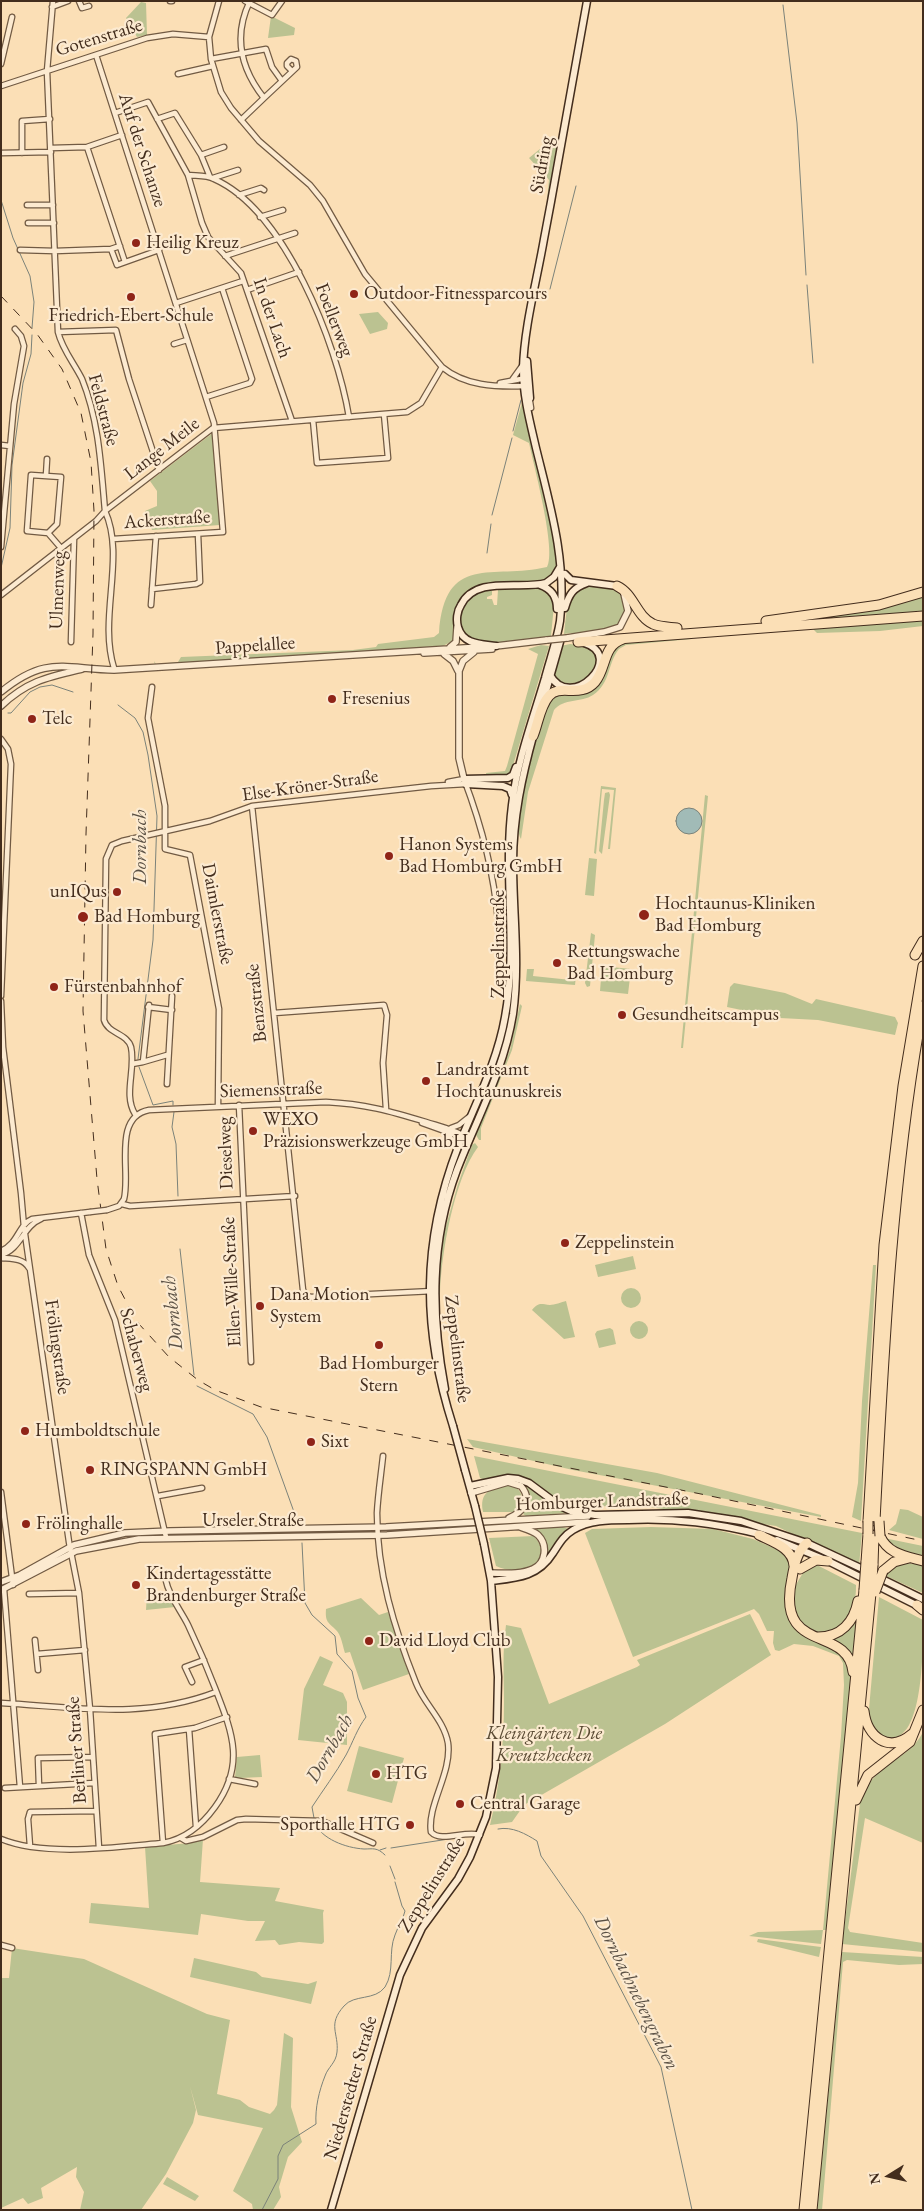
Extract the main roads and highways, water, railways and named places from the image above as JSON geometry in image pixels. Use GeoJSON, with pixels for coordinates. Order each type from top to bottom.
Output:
{"type":"FeatureCollection","features":[{"type":"Feature","properties":{"kind":"highway"},"geometry":{"type":"LineString","coordinates":[[617,586],[628,594],[646,620],[653,624],[677,628]]}},
{"type":"Feature","properties":{"kind":"highway"},"geometry":{"type":"LineString","coordinates":[[578,642],[811,620],[879,605],[923,592]]}},
{"type":"Feature","properties":{"kind":"highway"},"geometry":{"type":"LineString","coordinates":[[590,635],[754,622],[923,616]]}},
{"type":"Feature","properties":{"kind":"highway"},"geometry":{"type":"LineString","coordinates":[[534,736],[548,697],[558,691],[579,692],[588,688],[598,677],[606,655],[614,644],[619,640],[638,636]]}},
{"type":"Feature","properties":{"kind":"highway"},"geometry":{"type":"LineString","coordinates":[[915,955],[923,941]]}},
{"type":"Feature","properties":{"kind":"highway"},"geometry":{"type":"LineString","coordinates":[[812,2210],[850,1817],[869,1564],[874,1535],[877,1345],[884,1245],[891,1172],[912,1026],[923,966]]}},
{"type":"Feature","properties":{"kind":"highway"},"geometry":{"type":"LineString","coordinates":[[874,1521],[886,1302],[906,1109],[923,1006]]}},
{"type":"Feature","properties":{"kind":"highway"},"geometry":{"type":"LineString","coordinates":[[910,1007],[912,1026]]}},
{"type":"Feature","properties":{"kind":"highway"},"geometry":{"type":"LineString","coordinates":[[906,1109],[912,1096],[920,1059]]}},
{"type":"Feature","properties":{"kind":"highway"},"geometry":{"type":"LineString","coordinates":[[759,1535],[787,1550],[797,1568]]}},
{"type":"Feature","properties":{"kind":"highway"},"geometry":{"type":"LineString","coordinates":[[874,1535],[891,1551],[923,1560]]}},
{"type":"Feature","properties":{"kind":"highway"},"geometry":{"type":"LineString","coordinates":[[804,1548],[789,1594],[790,1609],[794,1621],[800,1628],[836,1646],[847,1654],[852,1664],[866,1723],[878,1738],[890,1742],[902,1740],[917,1728]]}},
{"type":"Feature","properties":{"kind":"highway"},"geometry":{"type":"LineString","coordinates":[[813,1636],[830,1636],[845,1628],[855,1615],[867,1592],[883,1571],[894,1562],[911,1558]]}},
{"type":"Feature","properties":{"kind":"highway"},"geometry":{"type":"LineString","coordinates":[[797,1568],[815,1560],[828,1561]]}},
{"type":"Feature","properties":{"kind":"highway"},"geometry":{"type":"LineString","coordinates":[[804,2210],[869,1613],[865,1576],[869,1564]]}},
{"type":"Feature","properties":{"kind":"highway"},"geometry":{"type":"LineString","coordinates":[[850,1817],[860,1787],[868,1775],[906,1747],[913,1737],[923,1710]]}},
{"type":"Feature","properties":{"kind":"main road","name":"Südring"},"geometry":{"type":"LineString","coordinates":[[564,576],[556,529],[529,418],[524,362],[587,1]]}},
{"type":"Feature","properties":{"kind":"main road","name":"Südring"},"geometry":{"type":"LineString","coordinates":[[528,335],[525,382],[556,513],[564,576]]}},
{"type":"Feature","properties":{"kind":"main road"},"geometry":{"type":"LineString","coordinates":[[496,646],[471,642],[461,634],[457,625],[458,611],[469,594],[477,589],[490,586],[546,583],[554,578],[561,563]]}},
{"type":"Feature","properties":{"kind":"main road"},"geometry":{"type":"LineString","coordinates":[[564,576],[571,580],[617,586]]}},
{"type":"Feature","properties":{"kind":"main road","name":"Zeppelinstraße"},"geometry":{"type":"LineString","coordinates":[[432,1290],[443,1220],[452,1184],[501,1063],[512,1014],[517,954],[514,835],[520,785],[557,652],[564,608],[564,576]]}},
{"type":"Feature","properties":{"kind":"main road","name":"Zeppelinstraße"},"geometry":{"type":"LineString","coordinates":[[400,1975],[422,1928],[458,1879],[480,1835],[493,1785],[498,1735],[497,1648],[491,1581],[471,1489],[452,1426],[437,1343],[432,1290],[436,1221],[446,1182],[458,1147],[498,1048],[508,1000],[510,946],[508,843],[512,801],[520,761],[560,622],[564,576]]}},
{"type":"Feature","properties":{"kind":"main road"},"geometry":{"type":"LineString","coordinates":[[564,608],[573,590],[588,583]]}},
{"type":"Feature","properties":{"kind":"main road"},"geometry":{"type":"LineString","coordinates":[[536,584],[548,588],[556,598],[557,608],[553,650]]}},
{"type":"Feature","properties":{"kind":"main road"},"geometry":{"type":"LineString","coordinates":[[550,675],[557,683],[572,687],[586,683],[595,675],[599,662],[597,652],[590,645],[578,642]]}},
{"type":"Feature","properties":{"kind":"main road"},"geometry":{"type":"LineString","coordinates":[[512,801],[511,790],[507,787],[465,781],[508,778],[512,775],[531,724]]}},
{"type":"Feature","properties":{"kind":"main road"},"geometry":{"type":"LineString","coordinates":[[471,1489],[502,1479],[518,1479],[529,1483],[560,1506],[595,1518]]}},
{"type":"Feature","properties":{"kind":"main road","name":"Homburger Landstraße"},"geometry":{"type":"LineString","coordinates":[[595,1518],[688,1513],[741,1521],[804,1548],[921,1606]]}},
{"type":"Feature","properties":{"kind":"main road"},"geometry":{"type":"LineString","coordinates":[[491,1581],[537,1572],[567,1534],[595,1518]]}},
{"type":"Feature","properties":{"kind":"main road","name":"Homburger Landstraße"},"geometry":{"type":"LineString","coordinates":[[595,1518],[686,1520],[723,1525],[804,1548],[921,1606]]}},
{"type":"Feature","properties":{"kind":"main road","name":"Niederstedter Straße"},"geometry":{"type":"LineString","coordinates":[[331,2210],[400,1975]]}},
{"type":"Feature","properties":{"kind":"water"},"geometry":{"type":"Polygon","coordinates":[[[689,808],[698,812],[702,821],[698,830],[689,834],[680,830],[676,821],[680,812],[689,808]]]}},
{"type":"Feature","properties":{"kind":"waterway"},"geometry":{"type":"LineString","coordinates":[[783,5],[797,123],[806,275]]}},
{"type":"Feature","properties":{"kind":"waterway"},"geometry":{"type":"LineString","coordinates":[[550,289],[576,186]]}},
{"type":"Feature","properties":{"kind":"waterway","name":"Dornbach"},"geometry":{"type":"LineString","coordinates":[[1,200],[13,238],[30,276],[34,302],[32,328]]}},
{"type":"Feature","properties":{"kind":"waterway"},"geometry":{"type":"LineString","coordinates":[[807,285],[813,363]]}},
{"type":"Feature","properties":{"kind":"waterway","name":"Dornbach"},"geometry":{"type":"LineString","coordinates":[[1,568],[10,528],[12,465],[23,383],[31,354],[32,335]]}},
{"type":"Feature","properties":{"kind":"waterway"},"geometry":{"type":"LineString","coordinates":[[513,431],[521,400]]}},
{"type":"Feature","properties":{"kind":"waterway"},"geometry":{"type":"LineString","coordinates":[[492,515],[512,438]]}},
{"type":"Feature","properties":{"kind":"waterway"},"geometry":{"type":"LineString","coordinates":[[487,553],[491,524]]}},
{"type":"Feature","properties":{"kind":"waterway","name":"Dornbach"},"geometry":{"type":"LineString","coordinates":[[8,713],[11,713],[30,692],[40,687],[52,685],[73,692]]}},
{"type":"Feature","properties":{"kind":"waterway","name":"Dornbach"},"geometry":{"type":"LineString","coordinates":[[118,705],[135,718],[143,732],[157,816],[153,940],[138,1059]]}},
{"type":"Feature","properties":{"kind":"waterway","name":"Dornbach"},"geometry":{"type":"LineString","coordinates":[[139,1067],[153,1105],[173,1101],[173,1105]]}},
{"type":"Feature","properties":{"kind":"waterway","name":"Dornbach"},"geometry":{"type":"LineString","coordinates":[[174,1112],[172,1127],[176,1144],[178,1196]]}},
{"type":"Feature","properties":{"kind":"waterway","name":"Dornbach"},"geometry":{"type":"LineString","coordinates":[[180,1249],[194,1375]]}},
{"type":"Feature","properties":{"kind":"waterway","name":"Dornbach"},"geometry":{"type":"LineString","coordinates":[[197,1386],[253,1414],[267,1437],[298,1523]]}},
{"type":"Feature","properties":{"kind":"waterway","name":"Dornbach"},"geometry":{"type":"LineString","coordinates":[[302,1543],[305,1603],[312,1615],[335,1636],[337,1654],[352,1671],[358,1698],[366,1717],[342,1762],[312,1807],[314,1818]]}},
{"type":"Feature","properties":{"kind":"waterway","name":"Dornbach"},"geometry":{"type":"LineString","coordinates":[[314,1822],[322,1833],[335,1842],[357,1848],[377,1850],[385,1855]]}},
{"type":"Feature","properties":{"kind":"waterway","name":"Dornbachnebengraben"},"geometry":{"type":"LineString","coordinates":[[498,1829],[503,1828],[524,1833],[537,1841],[541,1856],[583,1916],[661,2067],[692,2210]]}},
{"type":"Feature","properties":{"kind":"waterway","name":"Dornbachnebengraben"},"geometry":{"type":"LineString","coordinates":[[391,1848],[468,1836]]}},
{"type":"Feature","properties":{"kind":"waterway","name":"Dornbach"},"geometry":{"type":"LineString","coordinates":[[380,1850],[386,1848]]}},
{"type":"Feature","properties":{"kind":"waterway"},"geometry":{"type":"LineString","coordinates":[[390,1866],[395,1879]]}},
{"type":"Feature","properties":{"kind":"waterway"},"geometry":{"type":"LineString","coordinates":[[262,2210],[278,2179],[278,2156],[283,2145],[316,2124],[321,2088],[326,2073],[336,2056],[335,2024],[339,2013],[348,2002],[381,1991],[388,1981],[393,1941],[405,1911],[395,1882]]}},
{"type":"Feature","properties":{"kind":"railway"},"geometry":{"type":"LineString","coordinates":[[1,296],[37,334],[62,369],[81,413],[91,462],[94,511],[93,634],[86,834],[83,1011],[97,1179],[106,1249],[118,1286],[139,1324],[169,1357],[198,1380],[215,1390],[261,1407],[701,1494],[923,1541]]}},
{"type":"Feature","properties":{"kind":"place","name":"Heilig Kreuz"},"geometry":{"type":"Point","coordinates":[136,243]}},
{"type":"Feature","properties":{"kind":"place","name":"Outdoor-Fitnessparcours"},"geometry":{"type":"Point","coordinates":[354,294]}},
{"type":"Feature","properties":{"kind":"place","name":"Friedrich-Ebert-Schule"},"geometry":{"type":"Point","coordinates":[131,297]}},
{"type":"Feature","properties":{"kind":"place","name":"Fresenius"},"geometry":{"type":"Point","coordinates":[332,699]}},
{"type":"Feature","properties":{"kind":"place","name":"Telc"},"geometry":{"type":"Point","coordinates":[32,719]}},
{"type":"Feature","properties":{"kind":"place","name":"Hanon Systems Bad Homburg GmbH"},"geometry":{"type":"Point","coordinates":[389,856]}},
{"type":"Feature","properties":{"kind":"place","name":"unIQus"},"geometry":{"type":"Point","coordinates":[117,892]}},
{"type":"Feature","properties":{"kind":"place","name":"Hochtaunus-Kliniken Bad Homburg"},"geometry":{"type":"Point","coordinates":[644,915]}},
{"type":"Feature","properties":{"kind":"place","name":"Bad Homburg"},"geometry":{"type":"Point","coordinates":[83,917]}},
{"type":"Feature","properties":{"kind":"place","name":"Rettungswache Bad Homburg"},"geometry":{"type":"Point","coordinates":[557,963]}},
{"type":"Feature","properties":{"kind":"place","name":"Fürstenbahnhof"},"geometry":{"type":"Point","coordinates":[54,987]}},
{"type":"Feature","properties":{"kind":"place","name":"Gesundheitscampus"},"geometry":{"type":"Point","coordinates":[622,1015]}},
{"type":"Feature","properties":{"kind":"place","name":"Landratsamt Hochtaunuskreis"},"geometry":{"type":"Point","coordinates":[426,1081]}},
{"type":"Feature","properties":{"kind":"place","name":"WEXO Präzisionswerkzeuge GmbH"},"geometry":{"type":"Point","coordinates":[253,1131]}},
{"type":"Feature","properties":{"kind":"place","name":"Zeppelinstein"},"geometry":{"type":"Point","coordinates":[565,1243]}},
{"type":"Feature","properties":{"kind":"place","name":"Dana Motion System"},"geometry":{"type":"Point","coordinates":[260,1306]}},
{"type":"Feature","properties":{"kind":"place","name":"Bad Homburger Stern"},"geometry":{"type":"Point","coordinates":[379,1345]}},
{"type":"Feature","properties":{"kind":"place","name":"Humboldtschule"},"geometry":{"type":"Point","coordinates":[25,1431]}},
{"type":"Feature","properties":{"kind":"place","name":"Sixt"},"geometry":{"type":"Point","coordinates":[311,1442]}},
{"type":"Feature","properties":{"kind":"place","name":"RINGSPANN GmbH"},"geometry":{"type":"Point","coordinates":[90,1470]}},
{"type":"Feature","properties":{"kind":"place","name":"Frölinghalle"},"geometry":{"type":"Point","coordinates":[26,1524]}},
{"type":"Feature","properties":{"kind":"place","name":"Kindertagesstätte Brandenburger Straße"},"geometry":{"type":"Point","coordinates":[136,1585]}},
{"type":"Feature","properties":{"kind":"place","name":"David Lloyd Club"},"geometry":{"type":"Point","coordinates":[369,1641]}},
{"type":"Feature","properties":{"kind":"place","name":"HTG"},"geometry":{"type":"Point","coordinates":[376,1774]}},
{"type":"Feature","properties":{"kind":"place","name":"Central Garage"},"geometry":{"type":"Point","coordinates":[460,1804]}},
{"type":"Feature","properties":{"kind":"place","name":"Sporthalle HTG"},"geometry":{"type":"Point","coordinates":[410,1825]}},
{"type":"Feature","properties":{"kind":"park label","name":"Kleingärten Die Kreutzhecken"},"geometry":{"type":"Point","coordinates":[544,1745]}}]}
